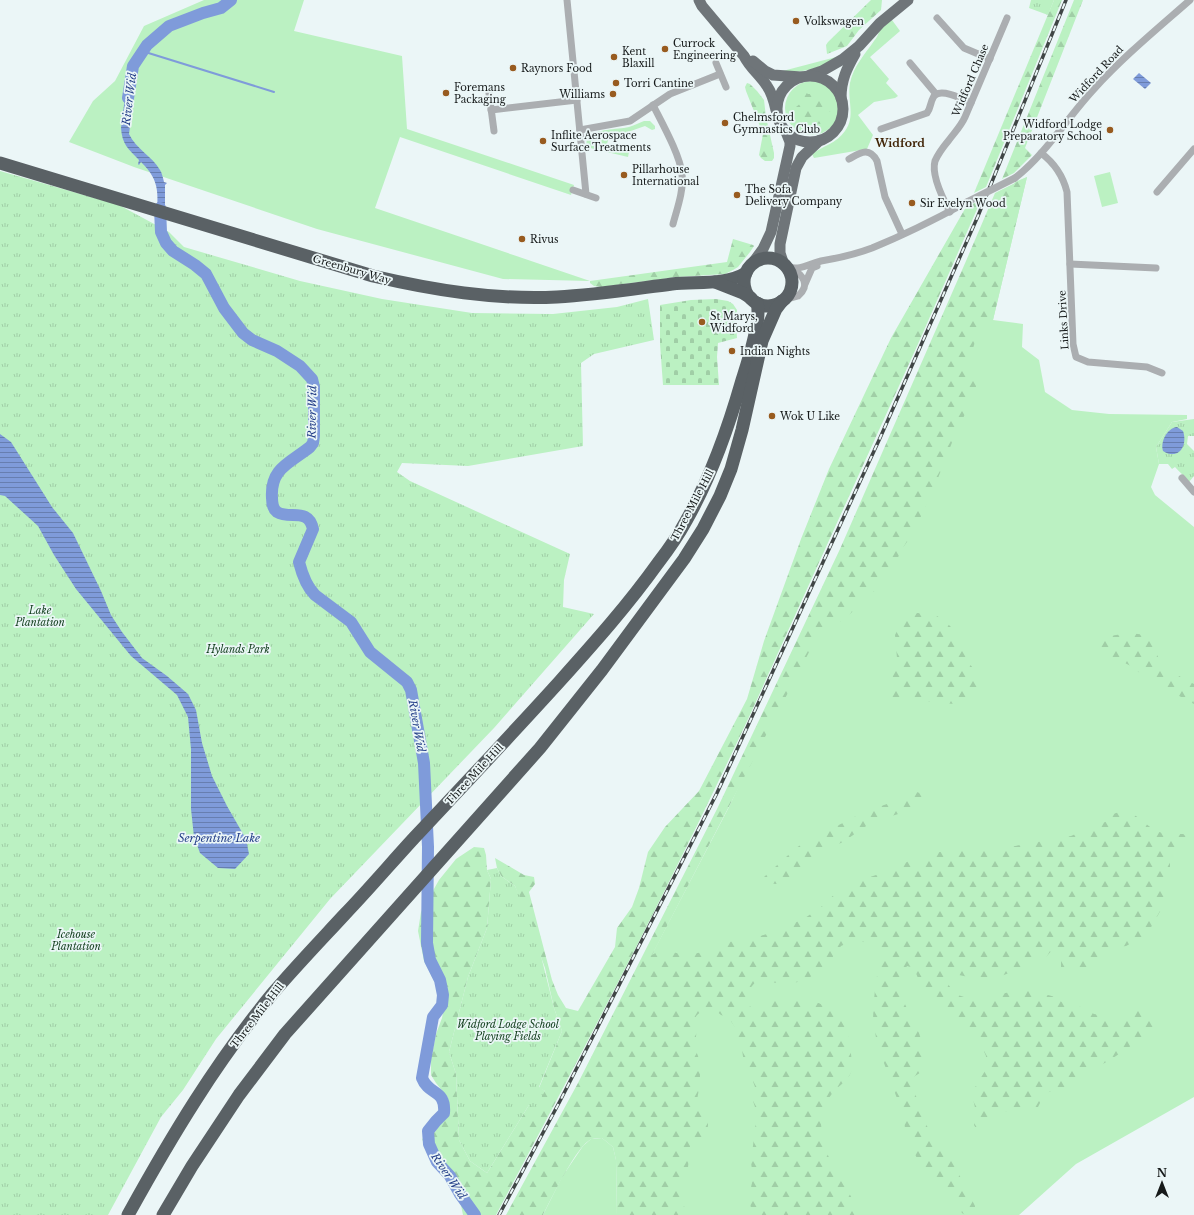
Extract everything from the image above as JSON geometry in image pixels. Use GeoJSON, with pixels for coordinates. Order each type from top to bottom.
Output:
{"type":"FeatureCollection","features":[{"type":"Feature","properties":{"kind":"highway","name":"Greenbury Way"},"geometry":{"type":"LineString","coordinates":[[0,163],[373,276],[411,285],[461,293],[512,297],[555,297],[603,294],[684,283],[715,282],[735,278],[749,268]]}},
{"type":"Feature","properties":{"kind":"highway"},"geometry":{"type":"LineString","coordinates":[[767,258],[777,260],[787,266],[792,282],[790,291],[783,300],[772,306],[762,305],[754,301],[746,292],[744,286],[744,280],[749,268],[759,260],[767,258]]}},
{"type":"Feature","properties":{"kind":"highway","name":"Greenbury Way"},"geometry":{"type":"LineString","coordinates":[[715,282],[742,293],[754,301]]}},
{"type":"Feature","properties":{"kind":"highway","name":"Three Mile Hill"},"geometry":{"type":"LineString","coordinates":[[163,1215],[192,1166],[239,1095],[266,1058],[294,1023],[535,753],[576,704],[667,584],[703,529],[720,496],[732,466],[742,430],[762,341],[776,309],[783,300]]}},
{"type":"Feature","properties":{"kind":"highway","name":"Three Mile Hill"},"geometry":{"type":"LineString","coordinates":[[128,1215],[173,1133],[244,1030],[294,969],[546,696],[606,628],[646,580],[673,543],[702,491],[715,462],[737,396],[757,324],[759,313],[754,301]]}},
{"type":"Feature","properties":{"kind":"main road"},"geometry":{"type":"LineString","coordinates":[[699,0],[702,6],[744,56],[748,64],[771,93],[783,127],[788,136],[790,146],[770,236],[749,268]]}},
{"type":"Feature","properties":{"kind":"main road"},"geometry":{"type":"LineString","coordinates":[[778,114],[778,102],[783,90],[793,81],[833,66],[843,59],[859,46],[880,23],[908,0]]}},
{"type":"Feature","properties":{"kind":"main road"},"geometry":{"type":"LineString","coordinates":[[787,266],[780,253],[780,244],[796,168],[802,158],[820,140],[832,133],[840,123],[843,111],[841,90],[844,73],[859,46]]}},
{"type":"Feature","properties":{"kind":"main road"},"geometry":{"type":"LineString","coordinates":[[744,56],[773,75],[820,78],[829,82],[837,91],[841,99]]}},
{"type":"Feature","properties":{"kind":"main road"},"geometry":{"type":"LineString","coordinates":[[783,127],[790,135],[800,140],[820,140]]}},
{"type":"Feature","properties":{"kind":"street"},"geometry":{"type":"LineString","coordinates":[[567,0],[586,194]]}},
{"type":"Feature","properties":{"kind":"street","name":"Widford Road"},"geometry":{"type":"LineString","coordinates":[[787,266],[801,268],[872,248],[950,212],[1015,178],[1041,152],[1109,73],[1143,40],[1190,0]]}},
{"type":"Feature","properties":{"kind":"street"},"geometry":{"type":"LineString","coordinates":[[937,18],[964,48],[990,59]]}},
{"type":"Feature","properties":{"kind":"street","name":"Widford Chase"},"geometry":{"type":"LineString","coordinates":[[950,212],[940,193],[935,162],[948,141],[961,126],[1007,18]]}},
{"type":"Feature","properties":{"kind":"street"},"geometry":{"type":"LineString","coordinates":[[716,63],[726,87]]}},
{"type":"Feature","properties":{"kind":"street"},"geometry":{"type":"LineString","coordinates":[[910,63],[936,94]]}},
{"type":"Feature","properties":{"kind":"street"},"geometry":{"type":"LineString","coordinates":[[580,130],[630,121],[670,94],[720,74]]}},
{"type":"Feature","properties":{"kind":"street"},"geometry":{"type":"LineString","coordinates":[[881,129],[927,113],[930,110],[933,97],[939,92],[950,94],[971,103]]}},
{"type":"Feature","properties":{"kind":"street"},"geometry":{"type":"LineString","coordinates":[[489,93],[494,131]]}},
{"type":"Feature","properties":{"kind":"street"},"geometry":{"type":"LineString","coordinates":[[491,110],[577,100]]}},
{"type":"Feature","properties":{"kind":"street"},"geometry":{"type":"LineString","coordinates":[[653,105],[677,157],[682,175],[680,196],[673,224]]}},
{"type":"Feature","properties":{"kind":"street"},"geometry":{"type":"LineString","coordinates":[[1157,192],[1194,149]]}},
{"type":"Feature","properties":{"kind":"street"},"geometry":{"type":"LineString","coordinates":[[849,159],[864,152],[872,154],[878,161],[885,197],[902,234]]}},
{"type":"Feature","properties":{"kind":"street","name":"Links Drive"},"geometry":{"type":"LineString","coordinates":[[1041,152],[1056,169],[1065,184],[1073,344],[1076,357],[1080,360],[1088,362],[1148,367],[1162,373]]}},
{"type":"Feature","properties":{"kind":"street"},"geometry":{"type":"LineString","coordinates":[[573,190],[596,198]]}},
{"type":"Feature","properties":{"kind":"street","name":"Widford Road"},"geometry":{"type":"LineString","coordinates":[[783,300],[798,296],[803,290],[812,268],[830,260]]}},
{"type":"Feature","properties":{"kind":"street"},"geometry":{"type":"LineString","coordinates":[[1070,264],[1156,268]]}},
{"type":"Feature","properties":{"kind":"street"},"geometry":{"type":"LineString","coordinates":[[787,266],[800,274],[805,284]]}},
{"type":"Feature","properties":{"kind":"street"},"geometry":{"type":"LineString","coordinates":[[1182,478],[1194,492]]}},
{"type":"Feature","properties":{"kind":"green space"},"geometry":{"type":"Polygon","coordinates":[[[204,0],[304,0],[294,31],[402,56],[407,129],[574,185],[571,195],[400,137],[375,208],[590,281],[503,279],[317,229],[134,167],[69,142],[93,101],[115,81],[144,26],[204,0]]]}},
{"type":"Feature","properties":{"kind":"green space"},"geometry":{"type":"Polygon","coordinates":[[[871,0],[882,0],[881,10],[859,30],[847,46],[827,54],[826,45],[828,42],[871,0]]]}},
{"type":"Feature","properties":{"kind":"green space"},"geometry":{"type":"Polygon","coordinates":[[[1031,0],[1054,0],[1048,15],[1029,8],[1031,0]]]}},
{"type":"Feature","properties":{"kind":"green space"},"geometry":{"type":"Polygon","coordinates":[[[1054,0],[1062,0],[986,187],[974,193],[1054,0]]]}},
{"type":"Feature","properties":{"kind":"green space"},"geometry":{"type":"Polygon","coordinates":[[[1074,0],[1083,0],[1025,148],[1032,155],[1014,173],[1002,179],[1074,0]]]}},
{"type":"Feature","properties":{"kind":"green space"},"geometry":{"type":"Polygon","coordinates":[[[892,20],[900,31],[870,57],[889,79],[886,83],[898,96],[895,98],[874,102],[858,115],[873,135],[867,149],[814,158],[812,154],[838,139],[848,126],[851,114],[849,89],[854,72],[876,39],[880,30],[892,20]]]}},
{"type":"Feature","properties":{"kind":"green space"},"geometry":{"type":"Polygon","coordinates":[[[840,56],[817,68],[775,73],[840,56]]]}},
{"type":"Feature","properties":{"kind":"green space"},"geometry":{"type":"Polygon","coordinates":[[[812,81],[822,83],[831,89],[837,98],[839,108],[837,118],[831,127],[822,133],[812,135],[802,133],[793,127],[787,118],[785,108],[787,98],[793,89],[802,83],[812,81]]]}},
{"type":"Feature","properties":{"kind":"green space"},"geometry":{"type":"Polygon","coordinates":[[[747,83],[757,91],[764,100],[774,153],[774,158],[772,161],[765,161],[759,155],[763,134],[746,91],[745,87],[747,83]]]}},
{"type":"Feature","properties":{"kind":"green space"},"geometry":{"type":"Polygon","coordinates":[[[805,92],[808,94],[819,94],[822,102],[831,105],[831,111],[824,114],[823,122],[820,124],[804,121],[803,116],[795,114],[796,107],[801,103],[801,93],[805,92]]]}},
{"type":"Feature","properties":{"kind":"green space"},"geometry":{"type":"Polygon","coordinates":[[[644,121],[650,121],[655,126],[655,129],[652,130],[645,126],[625,133],[621,132],[620,135],[610,133],[607,144],[612,145],[611,148],[629,152],[628,157],[586,147],[587,138],[596,132],[629,127],[644,121]]]}},
{"type":"Feature","properties":{"kind":"green space","name":"Hylands Park"},"geometry":{"type":"Polygon","coordinates":[[[0,171],[119,205],[169,232],[184,247],[300,281],[382,299],[472,313],[553,314],[617,307],[648,299],[654,340],[594,354],[581,363],[583,446],[468,466],[402,463],[397,472],[410,481],[570,554],[564,580],[563,607],[594,614],[494,728],[330,899],[216,1039],[183,1090],[161,1117],[108,1215],[0,1215],[0,171]]]}},
{"type":"Feature","properties":{"kind":"green space"},"geometry":{"type":"Polygon","coordinates":[[[1110,172],[1118,203],[1102,207],[1094,176],[1110,172]]]}},
{"type":"Feature","properties":{"kind":"green space"},"geometry":{"type":"Polygon","coordinates":[[[1027,177],[993,320],[1023,324],[1022,347],[1039,360],[1045,392],[1072,410],[1109,414],[1187,415],[1187,419],[1172,422],[1156,447],[1159,464],[1151,487],[1155,495],[1194,527],[1194,1097],[1076,1164],[1019,1215],[622,1215],[613,1029],[729,807],[810,635],[1015,182],[1027,177]]]}},
{"type":"Feature","properties":{"kind":"green space"},"geometry":{"type":"Polygon","coordinates":[[[1027,177],[993,320],[983,323],[979,327],[966,374],[979,378],[971,401],[914,532],[902,549],[891,572],[879,588],[870,594],[862,596],[857,602],[854,610],[844,620],[821,629],[652,955],[659,951],[686,955],[709,951],[727,942],[751,939],[779,930],[805,918],[821,907],[838,891],[852,883],[888,871],[911,860],[939,852],[1004,848],[1071,836],[1108,821],[1113,814],[1122,811],[1136,816],[1154,830],[1165,834],[1183,834],[1190,837],[1191,842],[1172,850],[1170,870],[1162,908],[1150,929],[1141,938],[1126,946],[1111,948],[1102,952],[1097,961],[1088,968],[1069,971],[1061,969],[1061,961],[1064,955],[1060,949],[1053,949],[1046,957],[1036,960],[1028,966],[1001,976],[987,979],[959,975],[950,977],[948,984],[955,994],[978,1000],[992,998],[1014,991],[1026,990],[1041,993],[1055,997],[1062,1002],[1071,1003],[1094,1014],[1118,1019],[1127,1017],[1132,1011],[1141,1007],[1153,1010],[1157,1020],[1152,1030],[1113,1058],[1076,1080],[1069,1087],[1049,1092],[1042,1099],[1038,1107],[1028,1111],[1003,1111],[994,1114],[990,1125],[986,1130],[977,1130],[974,1125],[977,1116],[973,1099],[974,1089],[985,1071],[986,1056],[982,1047],[971,1036],[964,1024],[953,1018],[931,992],[921,986],[914,968],[907,966],[902,974],[900,986],[901,996],[919,1033],[924,1049],[925,1062],[923,1071],[915,1076],[912,1083],[922,1109],[925,1122],[930,1132],[945,1147],[975,1206],[975,1214],[965,1215],[962,1213],[949,1191],[938,1180],[924,1171],[912,1149],[906,1133],[902,1112],[877,1044],[873,1019],[876,979],[880,968],[880,955],[868,943],[854,940],[841,946],[832,958],[814,975],[802,981],[789,984],[757,981],[749,991],[748,1002],[753,1010],[770,1002],[787,998],[813,1001],[831,1010],[838,1016],[843,1024],[850,1043],[852,1068],[850,1075],[829,1097],[823,1110],[821,1123],[824,1143],[828,1156],[852,1198],[855,1215],[753,1215],[750,1204],[750,1192],[753,1178],[751,1162],[757,1113],[753,1101],[755,1087],[750,1073],[744,1064],[741,1042],[736,1033],[735,1027],[728,1017],[721,1015],[714,1009],[703,1011],[697,1015],[694,1022],[696,1032],[695,1048],[699,1058],[700,1069],[697,1104],[699,1110],[708,1123],[708,1126],[704,1135],[690,1146],[687,1178],[680,1187],[680,1199],[687,1215],[617,1215],[616,1160],[613,1147],[602,1138],[596,1138],[586,1143],[572,1161],[543,1215],[506,1215],[578,1083],[717,809],[840,549],[995,193],[1027,177]]]}},
{"type":"Feature","properties":{"kind":"green space"},"geometry":{"type":"Polygon","coordinates":[[[981,200],[918,344],[749,717],[626,968],[496,1215],[463,1215],[455,1176],[433,1165],[422,1139],[435,1132],[448,1110],[448,1098],[431,1075],[431,1059],[445,1002],[424,961],[418,931],[421,912],[439,880],[456,859],[474,847],[484,848],[487,870],[491,879],[487,928],[468,977],[449,1052],[456,1074],[459,1140],[470,1161],[487,1173],[529,1105],[545,1091],[539,1088],[562,1031],[554,1008],[545,968],[515,886],[501,876],[497,868],[495,858],[524,875],[534,877],[535,884],[529,892],[552,980],[558,995],[566,1008],[578,1011],[615,947],[617,928],[632,907],[639,888],[648,852],[665,827],[699,791],[747,699],[764,641],[801,539],[829,469],[891,338],[966,207],[981,200]]]}},
{"type":"Feature","properties":{"kind":"green space"},"geometry":{"type":"Polygon","coordinates":[[[733,239],[754,246],[738,267],[725,274],[677,277],[601,287],[594,286],[590,283],[590,281],[727,262],[733,239]]]}},
{"type":"Feature","properties":{"kind":"green space"},"geometry":{"type":"Polygon","coordinates":[[[716,299],[728,301],[733,304],[737,310],[737,338],[718,343],[717,357],[719,385],[663,385],[660,344],[660,305],[691,300],[716,299]]]}},
{"type":"Feature","properties":{"kind":"green space"},"geometry":{"type":"Polygon","coordinates":[[[1194,419],[1194,436],[1188,436],[1187,444],[1194,451],[1194,476],[1189,482],[1175,467],[1172,469],[1168,464],[1159,464],[1156,447],[1172,422],[1194,419]]]}},
{"type":"Feature","properties":{"kind":"green space"},"geometry":{"type":"Polygon","coordinates":[[[917,613],[934,614],[946,622],[956,632],[968,662],[978,674],[981,689],[972,701],[956,704],[910,699],[896,702],[888,695],[897,658],[895,635],[904,618],[917,613]]]}},
{"type":"Feature","properties":{"kind":"green space"},"geometry":{"type":"Polygon","coordinates":[[[1130,633],[1149,637],[1153,643],[1157,655],[1164,665],[1194,684],[1194,704],[1146,678],[1131,666],[1098,650],[1096,642],[1102,637],[1130,633]]]}},
{"type":"Feature","properties":{"kind":"green space"},"geometry":{"type":"Polygon","coordinates":[[[911,792],[922,794],[923,799],[921,804],[908,811],[872,822],[843,842],[832,847],[797,875],[788,880],[776,884],[766,883],[764,877],[796,848],[808,840],[863,812],[893,802],[911,792]]]}},
{"type":"Feature","properties":{"kind":"green space","name":"Widford Lodge School Playing Fields"},"geometry":{"type":"Polygon","coordinates":[[[497,868],[501,876],[515,886],[534,928],[554,1008],[562,1031],[539,1087],[545,1091],[535,1109],[529,1105],[487,1173],[470,1161],[459,1140],[456,1074],[449,1052],[468,977],[487,928],[491,879],[487,870],[497,868]]]}},
{"type":"Feature","properties":{"kind":"green space"},"geometry":{"type":"Polygon","coordinates":[[[602,1138],[613,1147],[616,1160],[617,1215],[543,1215],[562,1177],[583,1146],[591,1139],[602,1138]]]}},
{"type":"Feature","properties":{"kind":"water"},"geometry":{"type":"Polygon","coordinates":[[[1139,73],[1151,83],[1145,89],[1133,79],[1139,73]]]}},
{"type":"Feature","properties":{"kind":"water"},"geometry":{"type":"Polygon","coordinates":[[[127,82],[136,82],[129,134],[136,144],[157,165],[164,182],[167,183],[165,185],[165,224],[157,222],[157,190],[152,176],[141,162],[139,165],[138,164],[139,160],[124,142],[121,128],[127,82]]]}},
{"type":"Feature","properties":{"kind":"water"},"geometry":{"type":"Polygon","coordinates":[[[1177,427],[1183,431],[1183,446],[1178,453],[1169,454],[1163,451],[1163,440],[1170,430],[1177,427]]]}},
{"type":"Feature","properties":{"kind":"water","name":"Serpentine Lake"},"geometry":{"type":"Polygon","coordinates":[[[0,434],[11,442],[52,507],[73,533],[111,615],[122,632],[142,658],[167,676],[188,694],[196,710],[202,743],[212,776],[246,839],[249,854],[235,869],[218,868],[200,853],[194,837],[191,809],[191,749],[188,717],[177,695],[131,656],[76,589],[54,555],[38,526],[5,496],[0,495],[0,434]]]}},
{"type":"Feature","properties":{"kind":"waterway","name":"River Wid"},"geometry":{"type":"LineString","coordinates":[[128,98],[133,66],[147,45],[169,26],[221,8],[231,0]]}},
{"type":"Feature","properties":{"kind":"waterway"},"geometry":{"type":"LineString","coordinates":[[142,51],[274,92]]}},
{"type":"Feature","properties":{"kind":"waterway","name":"River Wid"},"geometry":{"type":"LineString","coordinates":[[160,208],[161,232],[166,243],[173,251],[206,274],[224,308],[243,333],[252,340],[277,351],[300,366],[312,379],[314,387],[313,443],[310,447],[283,467],[278,473],[272,488],[273,506],[277,512],[287,515],[303,516],[311,522],[313,529],[299,562],[309,588],[315,595],[351,622],[370,652],[407,682],[411,690],[424,763],[428,847],[427,943],[430,960],[440,980],[443,995],[442,1005],[433,1017],[422,1078],[425,1084],[440,1096],[444,1105],[444,1113],[428,1131],[429,1144],[437,1162],[450,1176],[460,1194],[475,1215]]}},
{"type":"Feature","properties":{"kind":"railway"},"geometry":{"type":"LineString","coordinates":[[499,1215],[560,1101],[717,793],[880,438],[978,216],[1066,0]]}},
{"type":"Feature","properties":{"kind":"place","name":"Volkswagen"},"geometry":{"type":"Point","coordinates":[796,21]}},
{"type":"Feature","properties":{"kind":"place","name":"Currock Engineering"},"geometry":{"type":"Point","coordinates":[665,49]}},
{"type":"Feature","properties":{"kind":"place","name":"Kent Blaxill"},"geometry":{"type":"Point","coordinates":[614,57]}},
{"type":"Feature","properties":{"kind":"place","name":"Raynors Food"},"geometry":{"type":"Point","coordinates":[513,68]}},
{"type":"Feature","properties":{"kind":"place","name":"Torri Cantine"},"geometry":{"type":"Point","coordinates":[616,83]}},
{"type":"Feature","properties":{"kind":"place","name":"Foremans Packaging"},"geometry":{"type":"Point","coordinates":[446,93]}},
{"type":"Feature","properties":{"kind":"place","name":"Williams"},"geometry":{"type":"Point","coordinates":[613,94]}},
{"type":"Feature","properties":{"kind":"place","name":"Chelmsford Gymnastics Club"},"geometry":{"type":"Point","coordinates":[725,123]}},
{"type":"Feature","properties":{"kind":"place","name":"Widford Lodge Preparatory School"},"geometry":{"type":"Point","coordinates":[1110,130]}},
{"type":"Feature","properties":{"kind":"place","name":"Inflite Aerospace Surface Treatments"},"geometry":{"type":"Point","coordinates":[543,141]}},
{"type":"Feature","properties":{"kind":"place","name":"Pillarhouse International"},"geometry":{"type":"Point","coordinates":[624,175]}},
{"type":"Feature","properties":{"kind":"place","name":"The Sofa Delivery Company"},"geometry":{"type":"Point","coordinates":[737,195]}},
{"type":"Feature","properties":{"kind":"place","name":"Sir Evelyn Wood"},"geometry":{"type":"Point","coordinates":[912,203]}},
{"type":"Feature","properties":{"kind":"place","name":"Rivus"},"geometry":{"type":"Point","coordinates":[522,239]}},
{"type":"Feature","properties":{"kind":"place","name":"St Marys, Widford"},"geometry":{"type":"Point","coordinates":[702,322]}},
{"type":"Feature","properties":{"kind":"place","name":"Indian Nights"},"geometry":{"type":"Point","coordinates":[732,351]}},
{"type":"Feature","properties":{"kind":"place","name":"Wok U Like"},"geometry":{"type":"Point","coordinates":[772,416]}},
{"type":"Feature","properties":{"kind":"district","name":"Widford"},"geometry":{"type":"Point","coordinates":[900,143]}},
{"type":"Feature","properties":{"kind":"park label","name":"Lake Plantation"},"geometry":{"type":"Point","coordinates":[40,616]}},
{"type":"Feature","properties":{"kind":"park label","name":"Icehouse Plantation"},"geometry":{"type":"Point","coordinates":[76,940]}}]}
